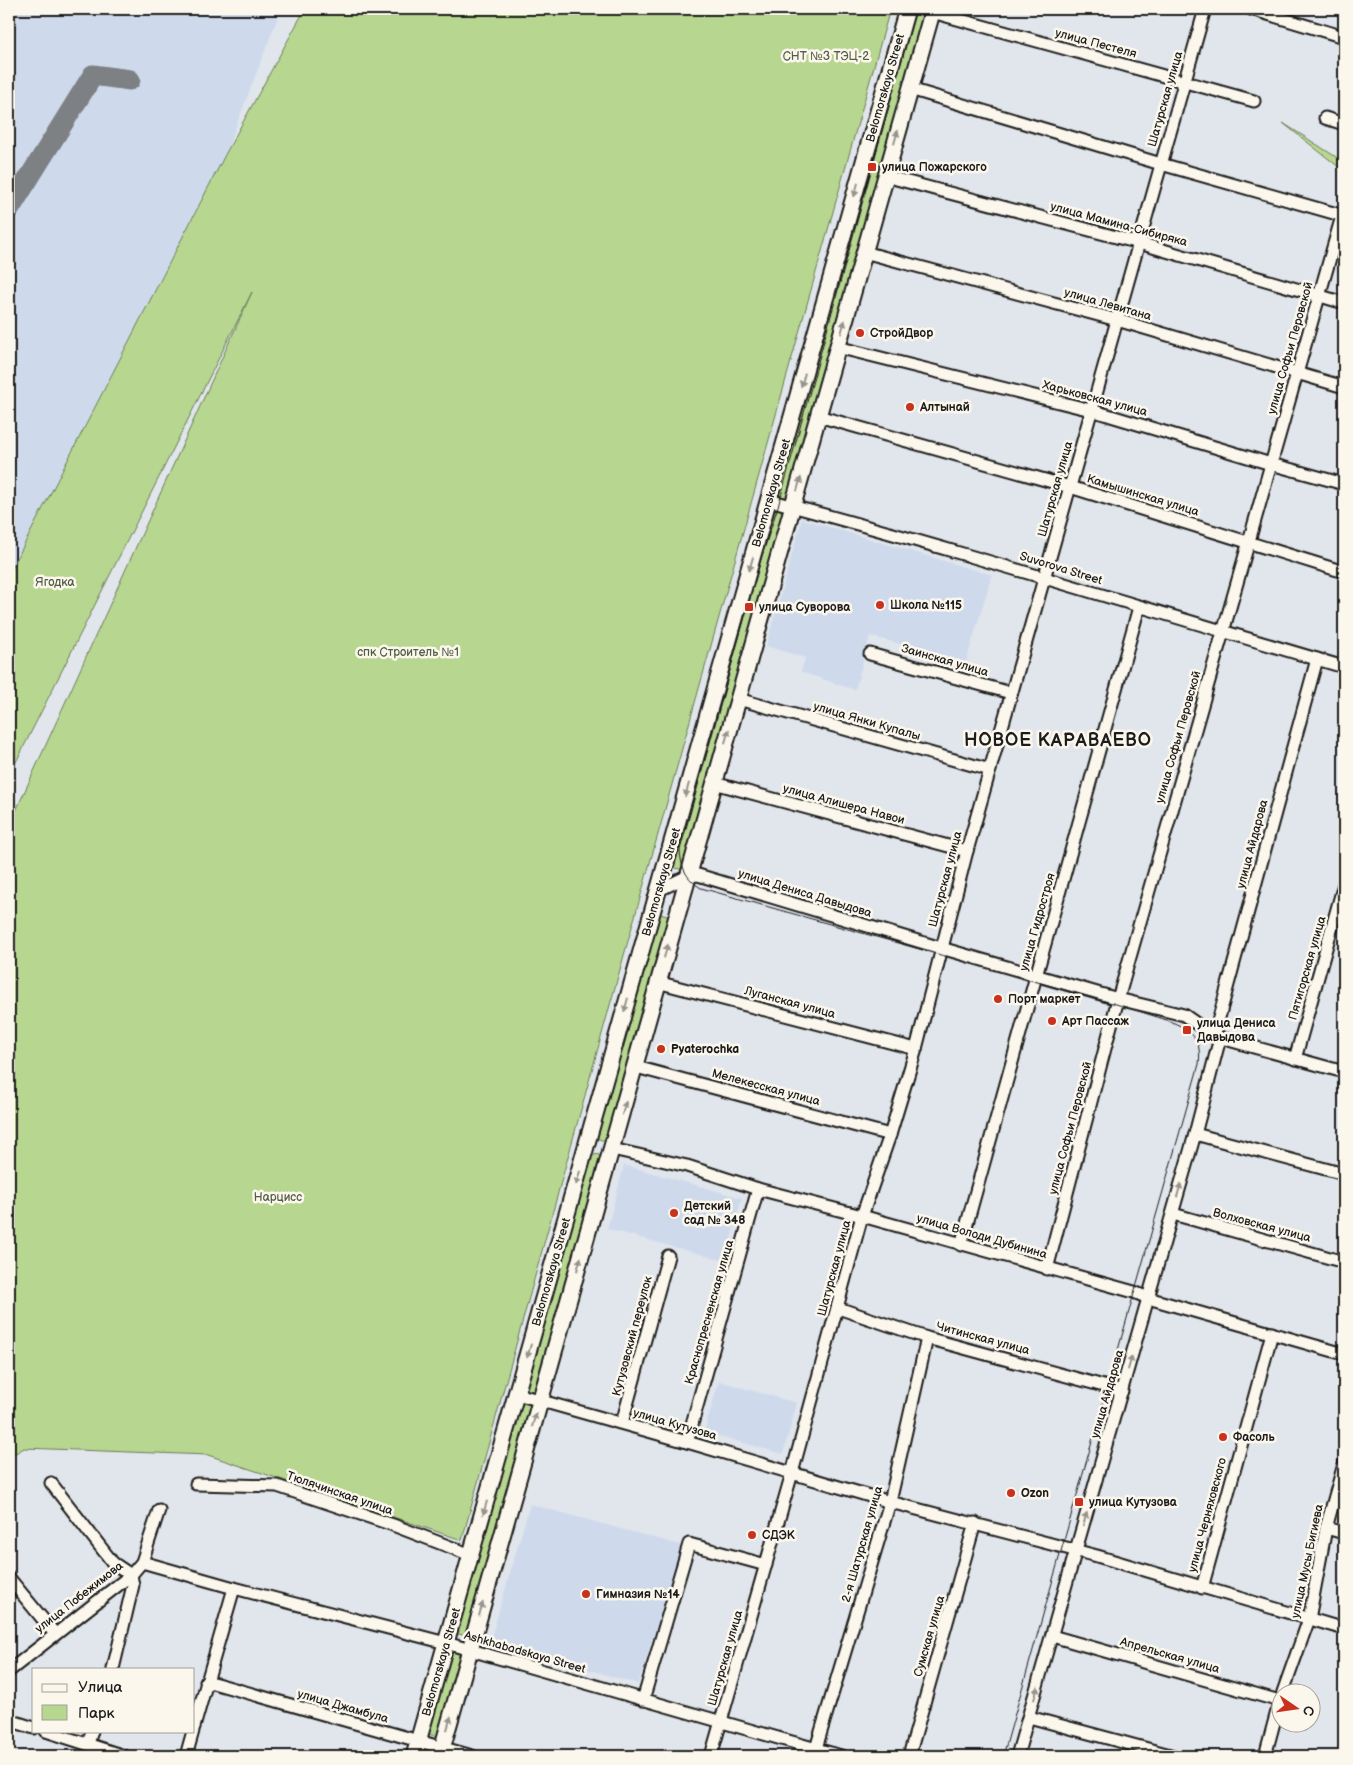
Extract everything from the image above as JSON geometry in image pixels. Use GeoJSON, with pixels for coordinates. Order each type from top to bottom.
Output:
{"type":"FeatureCollection","features":[{"type":"Feature","properties":{"kind":"main road","name":"Belomorskaya Street"},"geometry":{"type":"LineString","coordinates":[[416,1749],[908,9]]}},
{"type":"Feature","properties":{"kind":"main road","name":"Belomorskaya Street"},"geometry":{"type":"LineString","coordinates":[[441,1752],[539,1400],[636,1066],[932,10]]}},
{"type":"Feature","properties":{"kind":"main road"},"geometry":{"type":"LineString","coordinates":[[588,1142],[612,1149]]}},
{"type":"Feature","properties":{"kind":"street","name":"Шатурская улица"},"geometry":{"type":"LineString","coordinates":[[711,1756],[792,1473],[862,1216],[916,1049],[967,851],[1205,9]]}},
{"type":"Feature","properties":{"kind":"street"},"geometry":{"type":"LineString","coordinates":[[1251,9],[1344,37]]}},
{"type":"Feature","properties":{"kind":"street","name":"улица Пестеля"},"geometry":{"type":"LineString","coordinates":[[932,10],[1254,101]]}},
{"type":"Feature","properties":{"kind":"street"},"geometry":{"type":"LineString","coordinates":[[910,89],[1343,216]]}},
{"type":"Feature","properties":{"kind":"street"},"geometry":{"type":"LineString","coordinates":[[1325,118],[1344,124]]}},
{"type":"Feature","properties":{"kind":"street","name":"улица Мамина-Сибиряка"},"geometry":{"type":"LineString","coordinates":[[886,176],[1139,243],[1344,303]]}},
{"type":"Feature","properties":{"kind":"street","name":"улица Софьи Перовской"},"geometry":{"type":"LineString","coordinates":[[1047,1269],[1118,999],[1296,374],[1343,216]]}},
{"type":"Feature","properties":{"kind":"street","name":"улица Левитана"},"geometry":{"type":"LineString","coordinates":[[864,252],[1117,320],[1344,387]]}},
{"type":"Feature","properties":{"kind":"street","name":"Харьковская улица"},"geometry":{"type":"LineString","coordinates":[[837,348],[1091,410],[1344,484]]}},
{"type":"Feature","properties":{"kind":"street","name":"Камышинская улица"},"geometry":{"type":"LineString","coordinates":[[818,416],[1070,486],[1344,572]]}},
{"type":"Feature","properties":{"kind":"street","name":"Suvorova Street"},"geometry":{"type":"LineString","coordinates":[[769,500],[1044,577],[1344,667]]}},
{"type":"Feature","properties":{"kind":"street","name":"улица Гидростроя"},"geometry":{"type":"LineString","coordinates":[[961,1245],[1139,607]]}},
{"type":"Feature","properties":{"kind":"street","name":"Заинская улица"},"geometry":{"type":"LineString","coordinates":[[870,654],[1012,693]]}},
{"type":"Feature","properties":{"kind":"street","name":"улица Айдарова"},"geometry":{"type":"LineString","coordinates":[[1018,1756],[1195,1134],[1217,1037],[1317,659]]}},
{"type":"Feature","properties":{"kind":"street","name":"улица Янки Купалы"},"geometry":{"type":"LineString","coordinates":[[738,699],[990,770]]}},
{"type":"Feature","properties":{"kind":"street","name":"улица Алишера Навои"},"geometry":{"type":"LineString","coordinates":[[714,783],[967,851]]}},
{"type":"Feature","properties":{"kind":"street","name":"улица Дениса Давыдова"},"geometry":{"type":"LineString","coordinates":[[688,876],[698,875],[1118,999],[1184,1015],[1217,1037],[1344,1072]]}},
{"type":"Feature","properties":{"kind":"street"},"geometry":{"type":"LineString","coordinates":[[659,890],[688,876]]}},
{"type":"Feature","properties":{"kind":"street","name":"Пятигорская улица"},"geometry":{"type":"LineString","coordinates":[[1295,1059],[1344,884]]}},
{"type":"Feature","properties":{"kind":"street","name":"Луганская улица"},"geometry":{"type":"LineString","coordinates":[[658,982],[916,1049]]}},
{"type":"Feature","properties":{"kind":"street","name":"Мелекесская улица"},"geometry":{"type":"LineString","coordinates":[[636,1066],[890,1134]]}},
{"type":"Feature","properties":{"kind":"street"},"geometry":{"type":"LineString","coordinates":[[1195,1134],[1344,1174]]}},
{"type":"Feature","properties":{"kind":"street","name":"улица Володи Дубинина"},"geometry":{"type":"LineString","coordinates":[[612,1149],[687,1166],[758,1189],[1134,1292],[1148,1298],[1344,1354]]}},
{"type":"Feature","properties":{"kind":"street","name":"Краснопресненская улица"},"geometry":{"type":"LineString","coordinates":[[687,1442],[758,1189]]}},
{"type":"Feature","properties":{"kind":"street","name":"Волховская улица"},"geometry":{"type":"LineString","coordinates":[[1172,1214],[1344,1262]]}},
{"type":"Feature","properties":{"kind":"street","name":"Кутузовский переулок"},"geometry":{"type":"LineString","coordinates":[[622,1424],[668,1256]]}},
{"type":"Feature","properties":{"kind":"street","name":"Читинская улица"},"geometry":{"type":"LineString","coordinates":[[838,1308],[927,1338],[1122,1391]]}},
{"type":"Feature","properties":{"kind":"street","name":"улица Черняховского"},"geometry":{"type":"LineString","coordinates":[[1202,1588],[1272,1333]]}},
{"type":"Feature","properties":{"kind":"street","name":"2-я Шатурская улица"},"geometry":{"type":"LineString","coordinates":[[814,1753],[890,1502],[927,1338]]}},
{"type":"Feature","properties":{"kind":"street","name":"улица Кутузова"},"geometry":{"type":"LineString","coordinates":[[516,1394],[890,1502],[1076,1551],[1344,1629]]}},
{"type":"Feature","properties":{"kind":"street","name":"улица Мусы Бигиева"},"geometry":{"type":"LineString","coordinates":[[1287,1682],[1309,1619],[1326,1528],[1344,1464]]}},
{"type":"Feature","properties":{"kind":"street"},"geometry":{"type":"LineString","coordinates":[[51,1483],[113,1563],[130,1576],[133,1584],[113,1668]]}},
{"type":"Feature","properties":{"kind":"street","name":"Тюлячинская улица"},"geometry":{"type":"LineString","coordinates":[[196,1484],[277,1486],[393,1525],[471,1554]]}},
{"type":"Feature","properties":{"kind":"street"},"geometry":{"type":"LineString","coordinates":[[142,1562],[159,1510]]}},
{"type":"Feature","properties":{"kind":"street","name":"Сумская улица"},"geometry":{"type":"LineString","coordinates":[[909,1756],[975,1523]]}},
{"type":"Feature","properties":{"kind":"street"},"geometry":{"type":"LineString","coordinates":[[1326,1528],[1344,1533]]}},
{"type":"Feature","properties":{"kind":"street"},"geometry":{"type":"LineString","coordinates":[[643,1700],[689,1544],[766,1565]]}},
{"type":"Feature","properties":{"kind":"street","name":"Ashkhabadskaya Street"},"geometry":{"type":"LineString","coordinates":[[142,1562],[446,1643],[721,1722],[814,1753],[841,1756]]}},
{"type":"Feature","properties":{"kind":"street","name":"улица Побежимова"},"geometry":{"type":"LineString","coordinates":[[9,1671],[130,1576],[142,1562]]}},
{"type":"Feature","properties":{"kind":"street"},"geometry":{"type":"LineString","coordinates":[[9,1578],[55,1634]]}},
{"type":"Feature","properties":{"kind":"street"},"geometry":{"type":"LineString","coordinates":[[195,1723],[234,1588]]}},
{"type":"Feature","properties":{"kind":"street","name":"Апрельская улица"},"geometry":{"type":"LineString","coordinates":[[1052,1636],[1270,1695]]}},
{"type":"Feature","properties":{"kind":"street","name":"улица Джамбула"},"geometry":{"type":"LineString","coordinates":[[206,1681],[416,1749],[472,1756]]}},
{"type":"Feature","properties":{"kind":"street"},"geometry":{"type":"LineString","coordinates":[[1029,1717],[1174,1756]]}},
{"type":"Feature","properties":{"kind":"street"},"geometry":{"type":"LineString","coordinates":[[9,1720],[32,1727]]}},
{"type":"Feature","properties":{"kind":"street"},"geometry":{"type":"LineString","coordinates":[[49,1732],[124,1756]]}},
{"type":"Feature","properties":{"kind":"street"},"geometry":{"type":"LineString","coordinates":[[88,1744],[92,1732]]}},
{"type":"Feature","properties":{"kind":"street"},"geometry":{"type":"LineString","coordinates":[[186,1756],[192,1732]]}},
{"type":"Feature","properties":{"kind":"street","name":"улица Мусы Бигиева"},"geometry":{"type":"LineString","coordinates":[[1265,1756],[1272,1732]]}},
{"type":"Feature","properties":{"kind":"shaded area"},"geometry":{"type":"Polygon","coordinates":[[[9,9],[281,9],[226,153],[9,574],[9,9]]]}},
{"type":"Feature","properties":{"kind":"shaded area","name":"Школа №115"},"geometry":{"type":"Polygon","coordinates":[[[802,519],[992,575],[966,662],[870,636],[855,690],[801,672],[805,658],[766,646],[802,519]]]}},
{"type":"Feature","properties":{"kind":"shaded area","name":"Детский сад № 348"},"geometry":{"type":"Polygon","coordinates":[[[624,1165],[742,1198],[725,1261],[607,1229],[624,1165]]]}},
{"type":"Feature","properties":{"kind":"shaded area"},"geometry":{"type":"Polygon","coordinates":[[[719,1381],[797,1403],[783,1454],[704,1432],[719,1381]]]}},
{"type":"Feature","properties":{"kind":"shaded area","name":"Гимназия №14"},"geometry":{"type":"Polygon","coordinates":[[[530,1504],[684,1546],[638,1684],[490,1641],[530,1504]]]}},
{"type":"Feature","properties":{"kind":"green space"},"geometry":{"type":"Polygon","coordinates":[[[305,9],[890,9],[610,1005],[462,1540],[208,1455],[24,1448],[9,1457],[9,826],[252,292],[9,776],[9,574],[226,153],[305,9]]]}},
{"type":"Feature","properties":{"kind":"green space"},"geometry":{"type":"Polygon","coordinates":[[[913,9],[930,9],[790,501],[774,496],[913,9]]]}},
{"type":"Feature","properties":{"kind":"green space"},"geometry":{"type":"Polygon","coordinates":[[[1283,123],[1344,162],[1344,171],[1283,123]]]}},
{"type":"Feature","properties":{"kind":"green space"},"geometry":{"type":"Polygon","coordinates":[[[773,505],[787,509],[683,870],[668,866],[773,505]]]}},
{"type":"Feature","properties":{"kind":"green space"},"geometry":{"type":"Polygon","coordinates":[[[657,913],[670,917],[607,1140],[601,1140],[596,1137],[657,913]]]}},
{"type":"Feature","properties":{"kind":"green space"},"geometry":{"type":"Polygon","coordinates":[[[598,1154],[602,1160],[537,1390],[529,1391],[524,1386],[591,1156],[598,1154]]]}},
{"type":"Feature","properties":{"kind":"green space"},"geometry":{"type":"Polygon","coordinates":[[[527,1400],[532,1408],[470,1637],[455,1633],[518,1404],[527,1400]]]}},
{"type":"Feature","properties":{"kind":"green space"},"geometry":{"type":"Polygon","coordinates":[[[450,1651],[463,1655],[440,1737],[428,1734],[450,1651]]]}},
{"type":"Feature","properties":{"kind":"taxiway"},"geometry":{"type":"LineString","coordinates":[[9,210],[93,75],[130,80]]}},
{"type":"Feature","properties":{"kind":"tram line"},"geometry":{"type":"LineString","coordinates":[[916,9],[779,503],[761,559],[680,850],[685,872],[701,888],[1163,1019],[1181,1026],[1194,1036],[1198,1044],[1200,1053],[1199,1064],[1003,1756]]}},
{"type":"Feature","properties":{"kind":"place","name":"улица Пожарского"},"geometry":{"type":"Point","coordinates":[872,167]}},
{"type":"Feature","properties":{"kind":"place","name":"СтройДвор"},"geometry":{"type":"Point","coordinates":[860,333]}},
{"type":"Feature","properties":{"kind":"place","name":"Алтынай"},"geometry":{"type":"Point","coordinates":[910,407]}},
{"type":"Feature","properties":{"kind":"place","name":"Школа №115"},"geometry":{"type":"Point","coordinates":[880,605]}},
{"type":"Feature","properties":{"kind":"place","name":"улица Суворова"},"geometry":{"type":"Point","coordinates":[749,607]}},
{"type":"Feature","properties":{"kind":"place","name":"Порт маркет"},"geometry":{"type":"Point","coordinates":[998,999]}},
{"type":"Feature","properties":{"kind":"place","name":"Арт Пассаж"},"geometry":{"type":"Point","coordinates":[1052,1021]}},
{"type":"Feature","properties":{"kind":"place","name":"улица Дениса Давыдова"},"geometry":{"type":"Point","coordinates":[1187,1030]}},
{"type":"Feature","properties":{"kind":"place","name":"Pyaterochka"},"geometry":{"type":"Point","coordinates":[661,1049]}},
{"type":"Feature","properties":{"kind":"place","name":"Детский сад № 348"},"geometry":{"type":"Point","coordinates":[674,1213]}},
{"type":"Feature","properties":{"kind":"place","name":"Фасоль"},"geometry":{"type":"Point","coordinates":[1223,1437]}},
{"type":"Feature","properties":{"kind":"place","name":"Ozon"},"geometry":{"type":"Point","coordinates":[1011,1493]}},
{"type":"Feature","properties":{"kind":"place","name":"улица Кутузова"},"geometry":{"type":"Point","coordinates":[1079,1502]}},
{"type":"Feature","properties":{"kind":"place","name":"СДЭК"},"geometry":{"type":"Point","coordinates":[752,1535]}},
{"type":"Feature","properties":{"kind":"place","name":"Гимназия №14"},"geometry":{"type":"Point","coordinates":[586,1594]}},
{"type":"Feature","properties":{"kind":"district","name":"НОВОЕ КАРАВАЕВО"},"geometry":{"type":"Point","coordinates":[1058,740]}},
{"type":"Feature","properties":{"kind":"park label","name":"СНТ №3 ТЭЦ-2"},"geometry":{"type":"Point","coordinates":[826,56]}},
{"type":"Feature","properties":{"kind":"park label","name":"Ягодка"},"geometry":{"type":"Point","coordinates":[55,582]}},
{"type":"Feature","properties":{"kind":"park label","name":"спк Строитель №1"},"geometry":{"type":"Point","coordinates":[408,652]}},
{"type":"Feature","properties":{"kind":"park label","name":"Нарцисс"},"geometry":{"type":"Point","coordinates":[278,1197]}}]}
